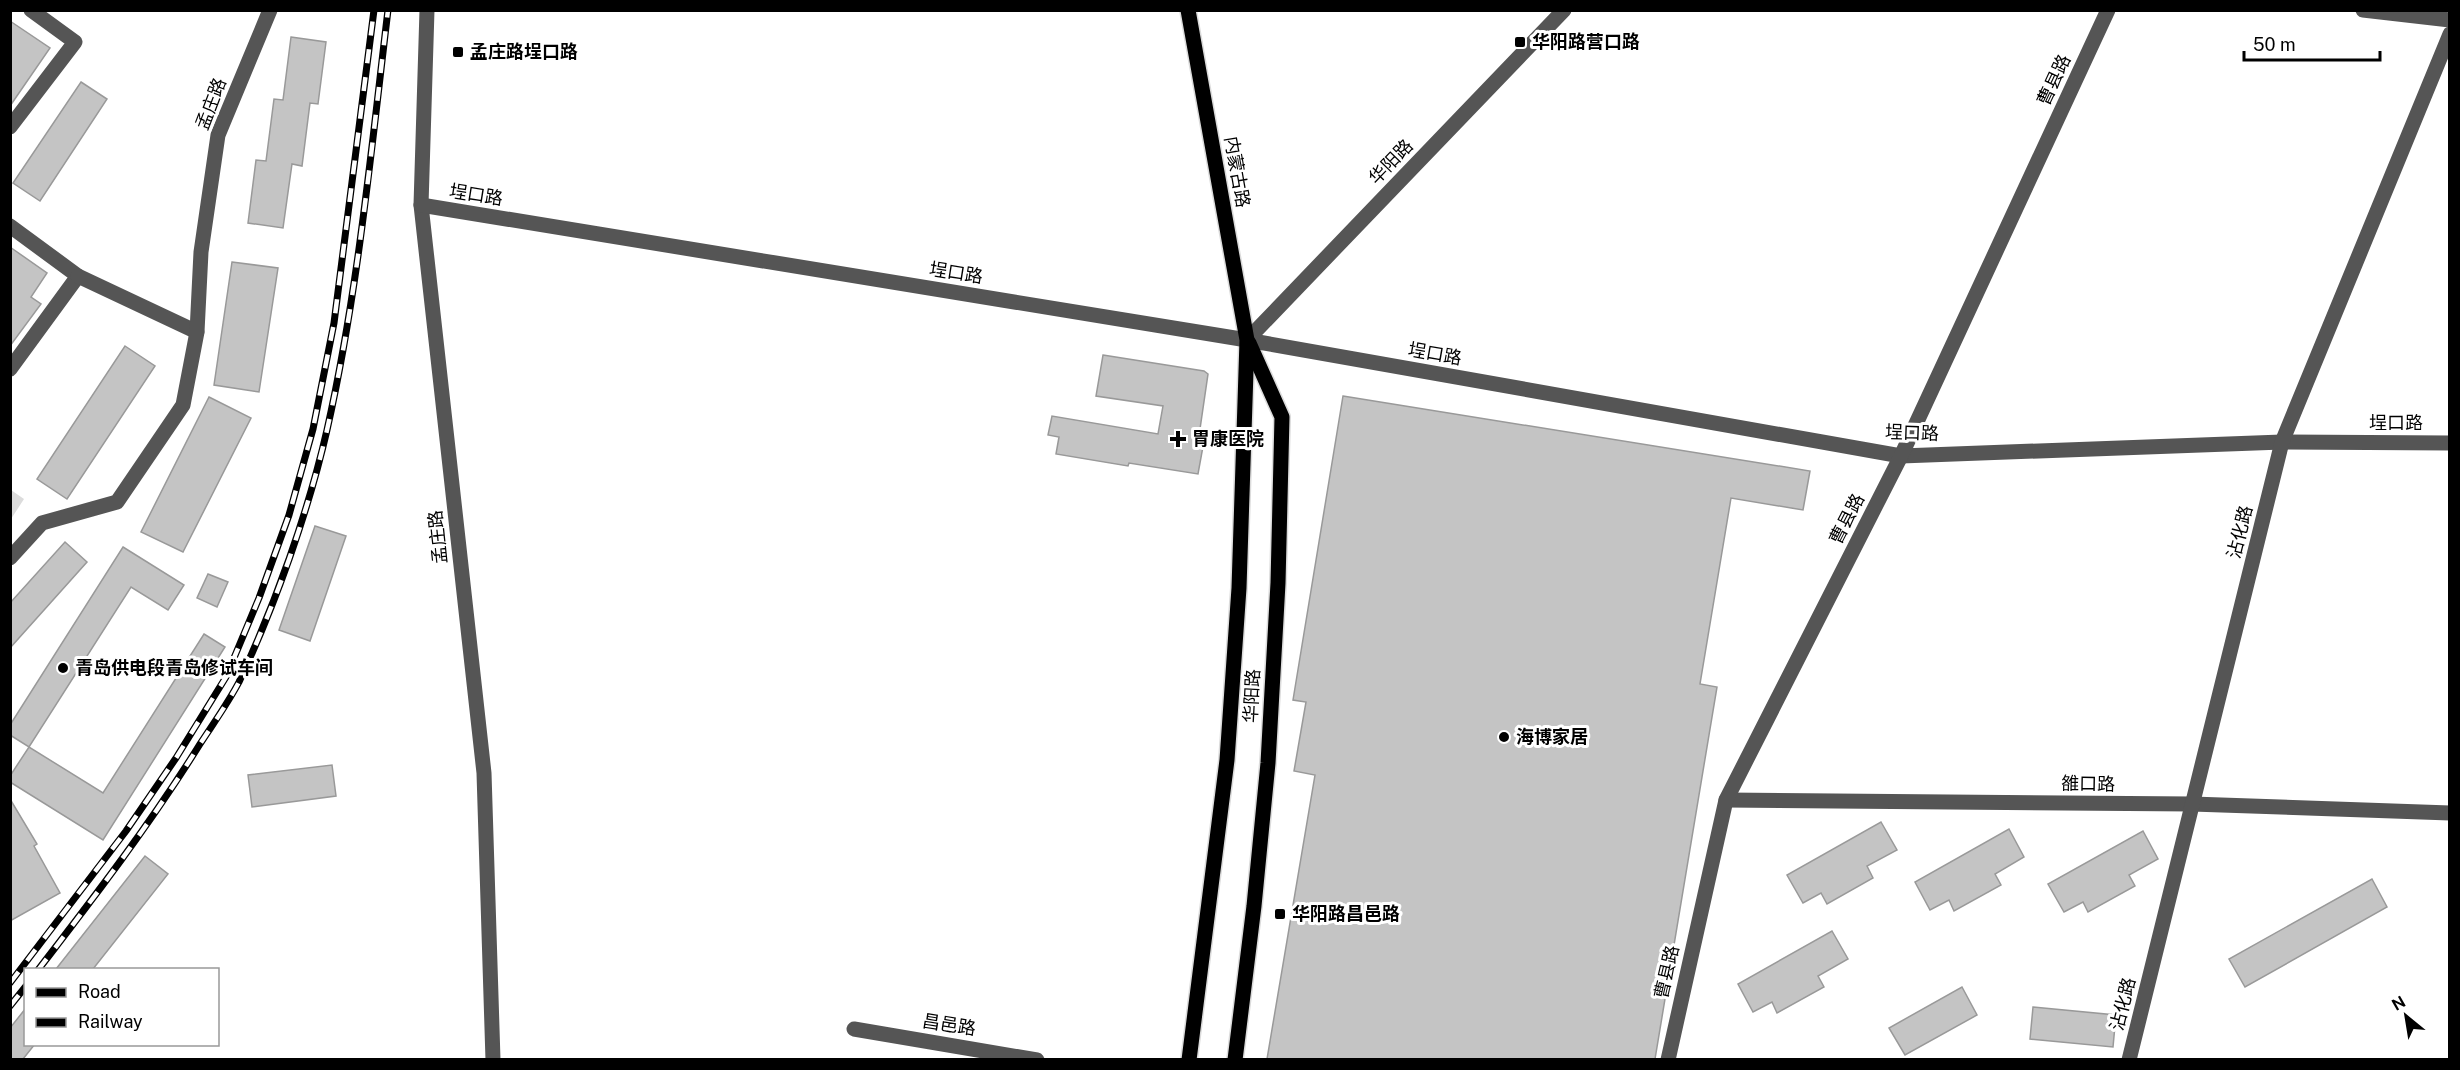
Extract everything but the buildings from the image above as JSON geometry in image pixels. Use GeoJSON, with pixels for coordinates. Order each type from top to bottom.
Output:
{"type":"FeatureCollection","features":[{"type":"Feature","properties":{"kind":"main road","name":"内蒙古路"},"geometry":{"type":"LineString","coordinates":[[1188,10],[1247,340]]}},
{"type":"Feature","properties":{"kind":"main road","name":"华阳路"},"geometry":{"type":"LineString","coordinates":[[1190,1059],[1227,760],[1239,588],[1247,340]]}},
{"type":"Feature","properties":{"kind":"main road","name":"华阳路"},"geometry":{"type":"LineString","coordinates":[[1235,1059],[1254,906],[1268,763],[1278,583],[1282,417],[1247,340]]}},
{"type":"Feature","properties":{"kind":"street"},"geometry":{"type":"LineString","coordinates":[[10,127],[75,42],[31,10]]}},
{"type":"Feature","properties":{"kind":"street","name":"孟庄路"},"geometry":{"type":"LineString","coordinates":[[10,558],[42,523],[117,502],[183,405],[197,332],[201,252],[218,135],[270,10]]}},
{"type":"Feature","properties":{"kind":"street","name":"孟庄路"},"geometry":{"type":"LineString","coordinates":[[427,10],[420,205],[484,773],[493,1059]]}},
{"type":"Feature","properties":{"kind":"street","name":"华阳路"},"geometry":{"type":"LineString","coordinates":[[1247,340],[1564,10]]}},
{"type":"Feature","properties":{"kind":"street","name":"曹县路"},"geometry":{"type":"LineString","coordinates":[[1668,1059],[1726,800],[1901,456],[2108,10]]}},
{"type":"Feature","properties":{"kind":"street"},"geometry":{"type":"LineString","coordinates":[[2363,10],[2450,20]]}},
{"type":"Feature","properties":{"kind":"street","name":"沾化路"},"geometry":{"type":"LineString","coordinates":[[2129,1059],[2282,442],[2450,34]]}},
{"type":"Feature","properties":{"kind":"street","name":"埕口路"},"geometry":{"type":"LineString","coordinates":[[420,205],[1247,340],[1901,456],[2282,442],[2450,443]]}},
{"type":"Feature","properties":{"kind":"street"},"geometry":{"type":"LineString","coordinates":[[10,226],[78,276],[197,332]]}},
{"type":"Feature","properties":{"kind":"street"},"geometry":{"type":"LineString","coordinates":[[10,369],[78,276]]}},
{"type":"Feature","properties":{"kind":"street","name":"雒口路"},"geometry":{"type":"LineString","coordinates":[[1726,800],[2192,804],[2450,813]]}},
{"type":"Feature","properties":{"kind":"street","name":"昌邑路"},"geometry":{"type":"LineString","coordinates":[[854,1029],[1037,1059]]}},
{"type":"Feature","properties":{"kind":"shaded area"},"geometry":{"type":"Polygon","coordinates":[[[11,490],[24,499],[11,519],[11,490]]]}},
{"type":"Feature","properties":{"kind":"railway"},"geometry":{"type":"LineString","coordinates":[[10,983],[126,831],[176,758],[226,677],[259,598],[289,515],[313,429],[334,323],[374,10]]}},
{"type":"Feature","properties":{"kind":"railway"},"geometry":{"type":"LineString","coordinates":[[40,968],[142,831],[230,698],[278,590],[310,494],[338,378],[363,221],[388,10]]}},
{"type":"Feature","properties":{"kind":"railway"},"geometry":{"type":"LineString","coordinates":[[10,1006],[24,988]]}},
{"type":"Feature","properties":{"kind":"place","name":"华阳路营口路"},"geometry":{"type":"Point","coordinates":[1520,42]}},
{"type":"Feature","properties":{"kind":"place","name":"孟庄路埕口路"},"geometry":{"type":"Point","coordinates":[458,52]}},
{"type":"Feature","properties":{"kind":"place","name":"胃康医院"},"geometry":{"type":"Point","coordinates":[1178,439]}},
{"type":"Feature","properties":{"kind":"place","name":"青岛供电段青岛修试车间"},"geometry":{"type":"Point","coordinates":[63,668]}},
{"type":"Feature","properties":{"kind":"place","name":"海博家居"},"geometry":{"type":"Point","coordinates":[1504,737]}},
{"type":"Feature","properties":{"kind":"place","name":"华阳路昌邑路"},"geometry":{"type":"Point","coordinates":[1280,914]}}]}
